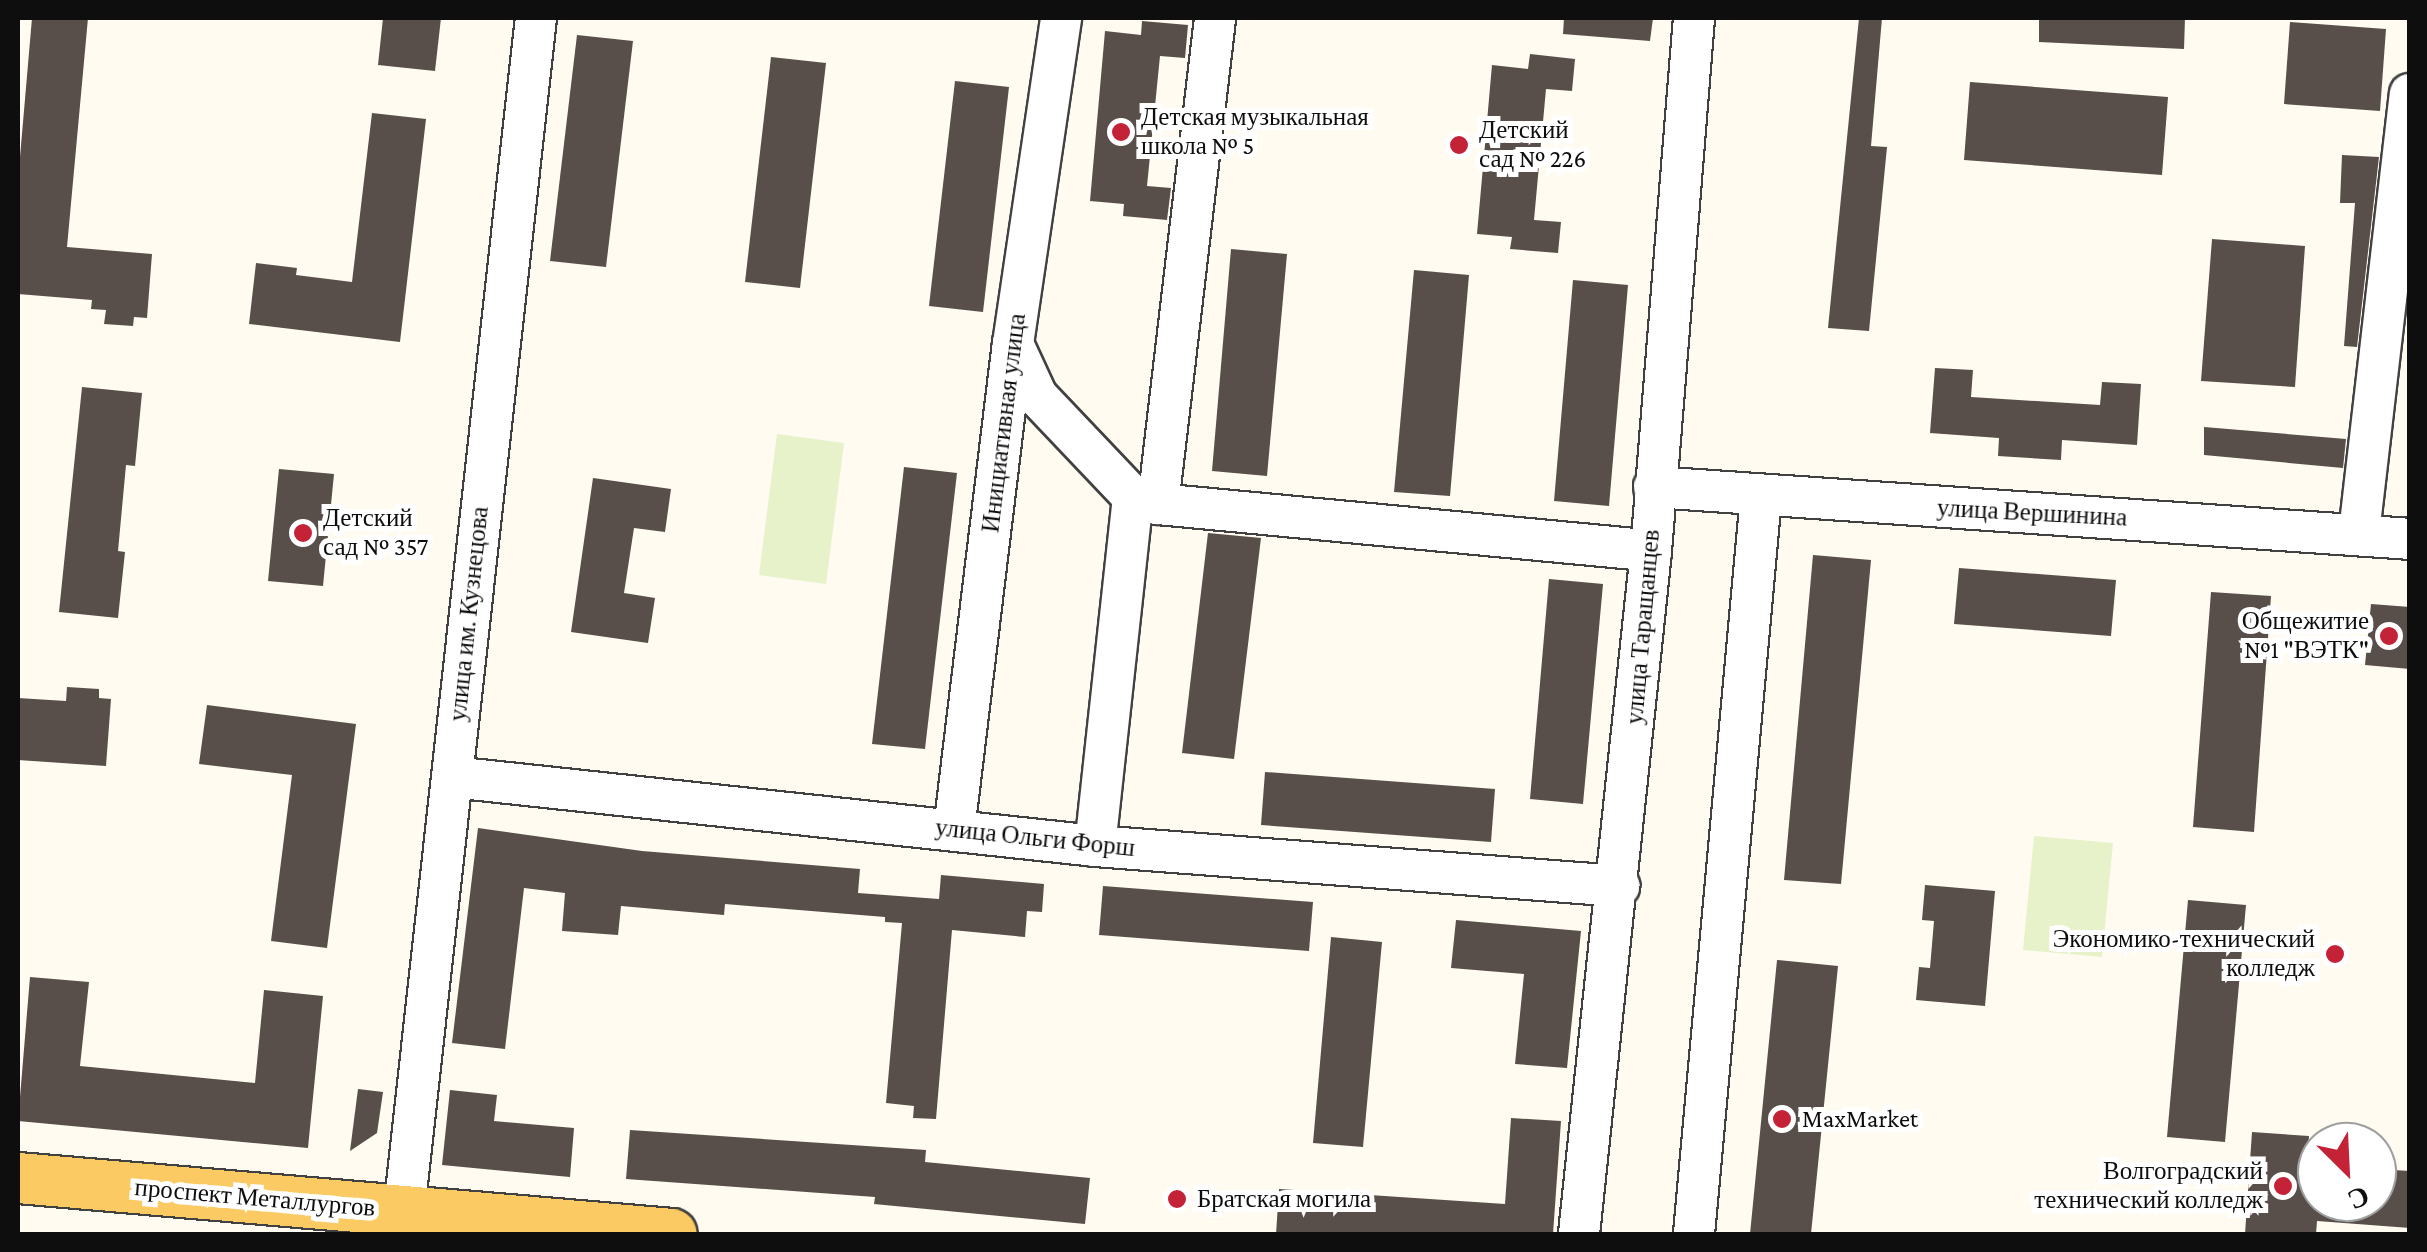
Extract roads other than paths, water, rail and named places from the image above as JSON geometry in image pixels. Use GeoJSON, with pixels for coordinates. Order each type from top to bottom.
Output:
{"type":"FeatureCollection","features":[{"type":"Feature","properties":{"kind":"main road","name":"проспект Металлургов"},"geometry":{"type":"LineString","coordinates":[[18,1178],[672,1234]]}},
{"type":"Feature","properties":{"kind":"street","name":"улица им. Кузнецова"},"geometry":{"type":"LineString","coordinates":[[404,1211],[536,18]]}},
{"type":"Feature","properties":{"kind":"street","name":"Инициативная улица"},"geometry":{"type":"LineString","coordinates":[[954,830],[1013,344],[1061,18]]}},
{"type":"Feature","properties":{"kind":"street"},"geometry":{"type":"LineString","coordinates":[[1096,846],[1215,18]]}},
{"type":"Feature","properties":{"kind":"street","name":"улица Таращанцев"},"geometry":{"type":"LineString","coordinates":[[1579,1234],[1652,551],[1654,486],[1694,18]]}},
{"type":"Feature","properties":{"kind":"street"},"geometry":{"type":"LineString","coordinates":[[2359,533],[2410,94]]}},
{"type":"Feature","properties":{"kind":"street"},"geometry":{"type":"LineString","coordinates":[[1013,344],[1038,396],[1145,500],[1652,551]]}},
{"type":"Feature","properties":{"kind":"street","name":"улица Вершинина"},"geometry":{"type":"LineString","coordinates":[[1654,486],[2410,539]]}},
{"type":"Feature","properties":{"kind":"street"},"geometry":{"type":"LineString","coordinates":[[1694,1234],[1761,496]]}},
{"type":"Feature","properties":{"kind":"street","name":"улица Ольги Форш"},"geometry":{"type":"LineString","coordinates":[[452,777],[1096,846],[1619,886]]}},
{"type":"Feature","properties":{"kind":"place","name":"Детская музыкальная школа № 5"},"geometry":{"type":"Point","coordinates":[1121,132]}},
{"type":"Feature","properties":{"kind":"place","name":"Детский сад № 226"},"geometry":{"type":"Point","coordinates":[1459,145]}},
{"type":"Feature","properties":{"kind":"place","name":"Детский сад № 357"},"geometry":{"type":"Point","coordinates":[303,533]}},
{"type":"Feature","properties":{"kind":"place","name":"Общежитие №1 \"ВЭТК\""},"geometry":{"type":"Point","coordinates":[2389,636]}},
{"type":"Feature","properties":{"kind":"place","name":"Экономико-технический колледж"},"geometry":{"type":"Point","coordinates":[2335,954]}},
{"type":"Feature","properties":{"kind":"place","name":"MaxMarket"},"geometry":{"type":"Point","coordinates":[1782,1119]}},
{"type":"Feature","properties":{"kind":"place","name":"Волгоградский технический колледж"},"geometry":{"type":"Point","coordinates":[2283,1186]}},
{"type":"Feature","properties":{"kind":"place","name":"Братская могила"},"geometry":{"type":"Point","coordinates":[1177,1199]}}]}
